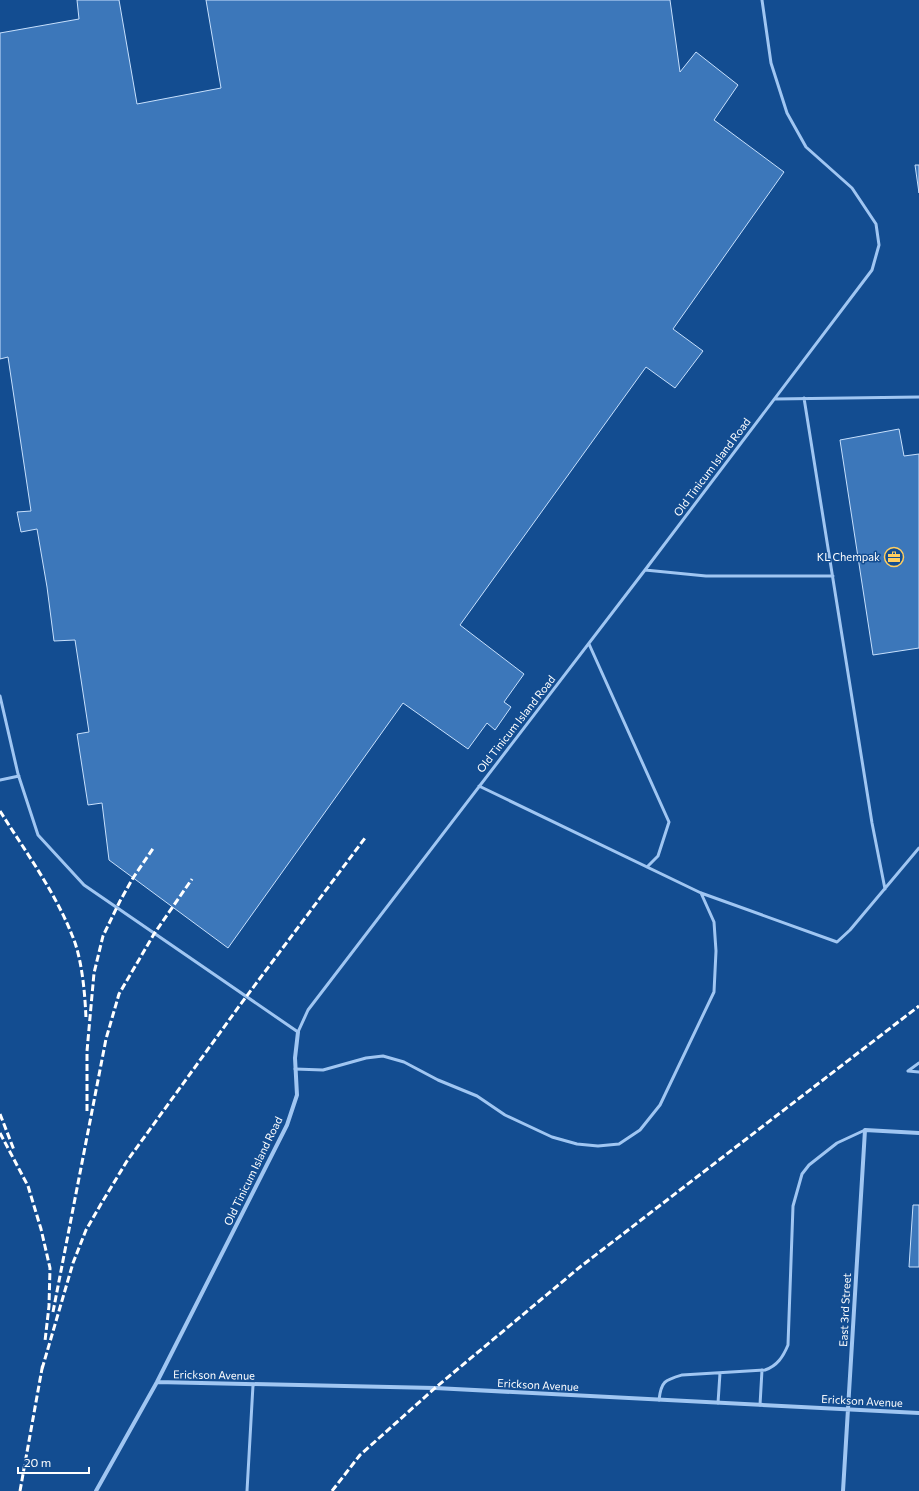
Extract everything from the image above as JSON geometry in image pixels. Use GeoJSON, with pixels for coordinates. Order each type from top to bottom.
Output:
{"type":"FeatureCollection","features":[{"type":"Feature","properties":{"kind":"street","name":"Old Tinicum Island Road"},"geometry":{"type":"LineString","coordinates":[[96,1491],[157,1382],[287,1125],[297,1095],[295,1058],[298,1032]]}},
{"type":"Feature","properties":{"kind":"street"},"geometry":{"type":"LineString","coordinates":[[865,1130],[919,1133]]}},
{"type":"Feature","properties":{"kind":"street","name":"East 3rd Street"},"geometry":{"type":"LineString","coordinates":[[843,1491],[865,1130]]}},
{"type":"Feature","properties":{"kind":"street","name":"Erickson Avenue"},"geometry":{"type":"LineString","coordinates":[[157,1382],[435,1388],[919,1413]]}},
{"type":"Feature","properties":{"kind":"lane","name":"Old Tinicum Island Road"},"geometry":{"type":"LineString","coordinates":[[298,1032],[308,1010],[589,644],[872,270],[880,245],[876,224],[852,188],[806,147],[787,113],[771,63],[762,0]]}},
{"type":"Feature","properties":{"kind":"lane"},"geometry":{"type":"LineString","coordinates":[[775,398],[919,397]]}},
{"type":"Feature","properties":{"kind":"lane"},"geometry":{"type":"LineString","coordinates":[[804,398],[872,823],[885,889]]}},
{"type":"Feature","properties":{"kind":"lane"},"geometry":{"type":"LineString","coordinates":[[645,570],[706,576],[833,576]]}},
{"type":"Feature","properties":{"kind":"lane"},"geometry":{"type":"LineString","coordinates":[[589,644],[669,822],[658,856],[647,867]]}},
{"type":"Feature","properties":{"kind":"lane"},"geometry":{"type":"LineString","coordinates":[[0,696],[19,776],[38,835],[84,885],[298,1032]]}},
{"type":"Feature","properties":{"kind":"lane"},"geometry":{"type":"LineString","coordinates":[[0,780],[19,776]]}},
{"type":"Feature","properties":{"kind":"lane"},"geometry":{"type":"LineString","coordinates":[[479,786],[701,893],[837,942],[850,930],[919,848]]}},
{"type":"Feature","properties":{"kind":"lane"},"geometry":{"type":"LineString","coordinates":[[295,1069],[323,1070],[366,1058],[383,1056],[404,1062],[438,1080],[477,1096],[505,1115],[552,1137],[577,1144],[598,1146],[619,1144],[640,1130],[660,1105],[714,992],[716,950],[714,922],[701,893]]}},
{"type":"Feature","properties":{"kind":"lane"},"geometry":{"type":"LineString","coordinates":[[919,1063],[908,1071],[919,1072]]}},
{"type":"Feature","properties":{"kind":"lane"},"geometry":{"type":"LineString","coordinates":[[659,1400],[660,1390],[663,1383],[670,1378],[682,1375],[762,1370],[773,1368],[781,1360],[788,1345],[793,1206],[802,1174],[809,1165],[837,1143],[865,1130]]}},
{"type":"Feature","properties":{"kind":"lane"},"geometry":{"type":"LineString","coordinates":[[760,1405],[762,1370]]}},
{"type":"Feature","properties":{"kind":"lane"},"geometry":{"type":"LineString","coordinates":[[718,1403],[720,1373]]}},
{"type":"Feature","properties":{"kind":"lane"},"geometry":{"type":"LineString","coordinates":[[247,1491],[253,1384]]}},
{"type":"Feature","properties":{"kind":"building"},"geometry":{"type":"Polygon","coordinates":[[[77,0],[119,0],[137,104],[221,88],[206,0],[670,0],[680,72],[696,52],[738,85],[714,120],[784,172],[673,329],[703,351],[675,388],[646,367],[460,625],[524,674],[504,702],[511,707],[495,730],[487,723],[468,749],[403,703],[228,948],[109,860],[102,803],[88,805],[77,734],[89,732],[75,640],[54,641],[37,529],[21,532],[17,512],[31,511],[8,357],[0,359],[0,33],[79,19],[77,0]]]}},
{"type":"Feature","properties":{"kind":"building"},"geometry":{"type":"Polygon","coordinates":[[[915,165],[919,165],[919,193],[915,165]]]}},
{"type":"Feature","properties":{"kind":"building"},"geometry":{"type":"Polygon","coordinates":[[[899,429],[904,456],[919,454],[919,648],[873,655],[840,440],[899,429]]]}},
{"type":"Feature","properties":{"kind":"building"},"geometry":{"type":"Polygon","coordinates":[[[913,1205],[919,1205],[919,1267],[909,1267],[913,1205]]]}},
{"type":"Feature","properties":{"kind":"railway"},"geometry":{"type":"LineString","coordinates":[[0,811],[48,887],[65,918],[81,965],[86,1019]]}},
{"type":"Feature","properties":{"kind":"railway"},"geometry":{"type":"LineString","coordinates":[[42,1369],[73,1263],[86,1230],[127,1161],[240,1005],[365,838]]}},
{"type":"Feature","properties":{"kind":"railway"},"geometry":{"type":"LineString","coordinates":[[87,1111],[87,1051],[94,973],[103,936],[133,878],[154,847]]}},
{"type":"Feature","properties":{"kind":"railway"},"geometry":{"type":"LineString","coordinates":[[53,1312],[106,1039],[119,994],[154,934],[192,879]]}},
{"type":"Feature","properties":{"kind":"railway"},"geometry":{"type":"LineString","coordinates":[[332,1491],[360,1455],[435,1388],[580,1267],[919,1006]]}},
{"type":"Feature","properties":{"kind":"railway"},"geometry":{"type":"LineString","coordinates":[[0,1114],[14,1150]]}},
{"type":"Feature","properties":{"kind":"railway"},"geometry":{"type":"LineString","coordinates":[[0,1133],[28,1186],[41,1229],[50,1268],[49,1306],[45,1341]]}},
{"type":"Feature","properties":{"kind":"railway"},"geometry":{"type":"LineString","coordinates":[[20,1491],[43,1363]]}},
{"type":"Feature","properties":{"kind":"place","name":"KL Chempak"},"geometry":{"type":"Point","coordinates":[894,557]}}]}
